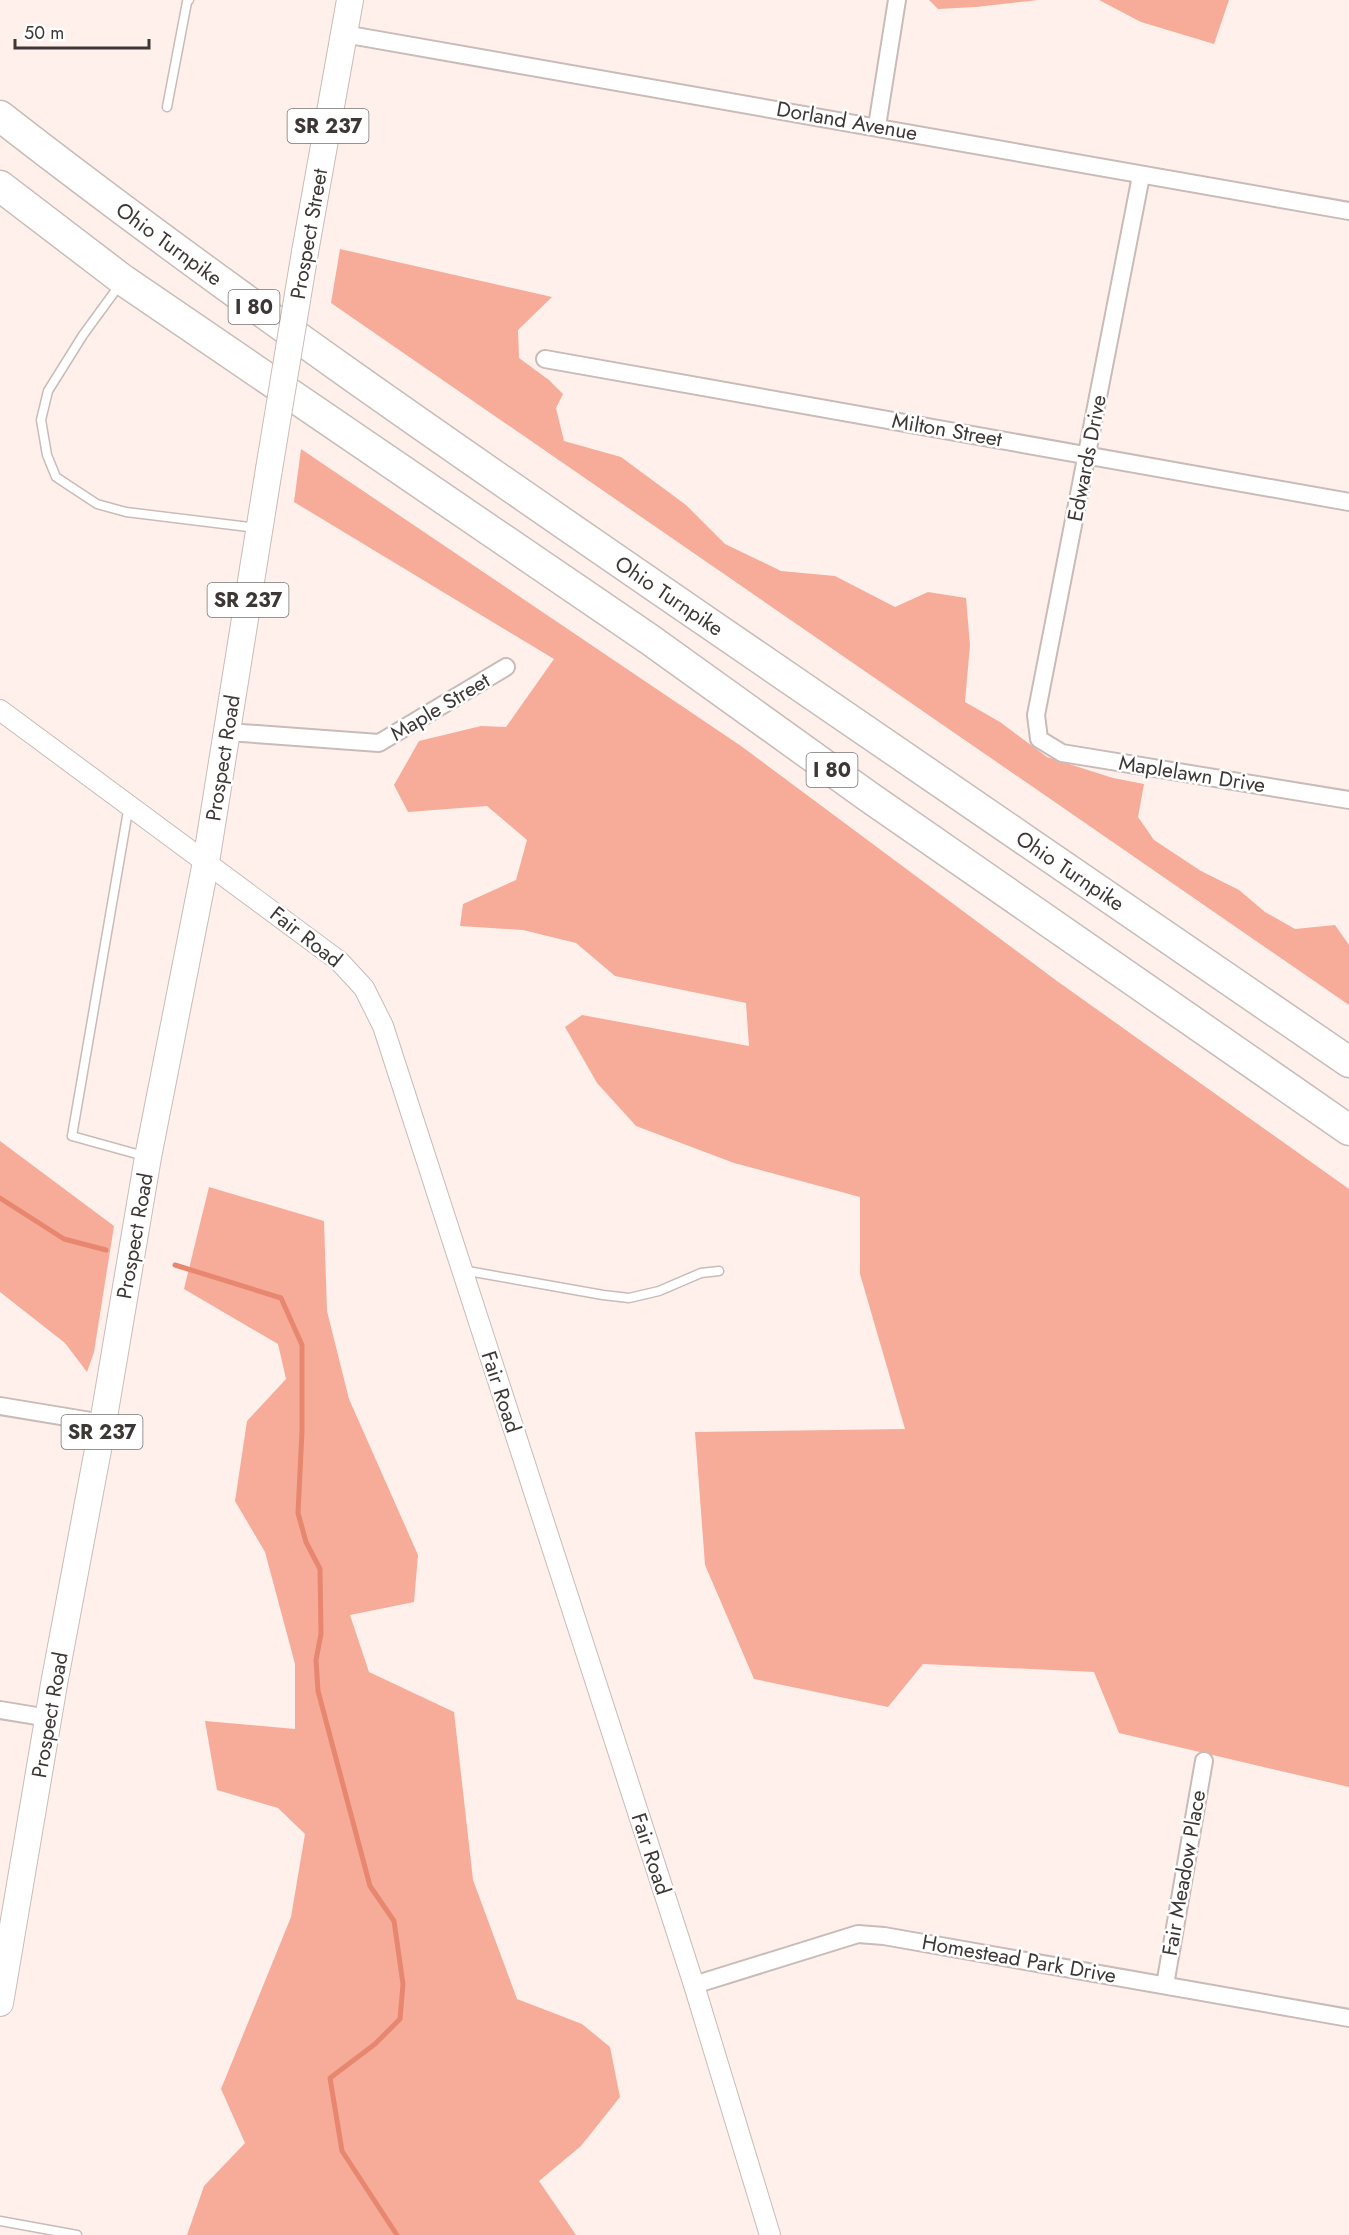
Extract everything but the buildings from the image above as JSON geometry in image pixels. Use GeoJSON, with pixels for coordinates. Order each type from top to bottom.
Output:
{"type":"FeatureCollection","features":[{"type":"Feature","properties":{"kind":"highway","name":"Ohio Turnpike"},"geometry":{"type":"LineString","coordinates":[[0,116],[265,315],[514,490],[1349,1062]]}},
{"type":"Feature","properties":{"kind":"highway","name":"I 80"},"geometry":{"type":"LineString","coordinates":[[0,186],[123,280],[649,639],[869,797],[1349,1130]]}},
{"type":"Feature","properties":{"kind":"main road","name":"Prospect Street"},"geometry":{"type":"LineString","coordinates":[[269,469],[350,0]]}},
{"type":"Feature","properties":{"kind":"main road","name":"Prospect Road"},"geometry":{"type":"LineString","coordinates":[[0,2003],[148,1157],[207,862],[269,469]]}},
{"type":"Feature","properties":{"kind":"street"},"geometry":{"type":"LineString","coordinates":[[877,126],[897,0]]}},
{"type":"Feature","properties":{"kind":"street","name":"Dorland Avenue"},"geometry":{"type":"LineString","coordinates":[[344,34],[877,126],[1141,176],[1349,211]]}},
{"type":"Feature","properties":{"kind":"street","name":"Edwards Drive"},"geometry":{"type":"LineString","coordinates":[[1039,739],[1036,715],[1141,176]]}},
{"type":"Feature","properties":{"kind":"street","name":"Milton Street"},"geometry":{"type":"LineString","coordinates":[[545,359],[1349,502]]}},
{"type":"Feature","properties":{"kind":"street","name":"Maple Street"},"geometry":{"type":"LineString","coordinates":[[228,732],[379,743],[506,667]]}},
{"type":"Feature","properties":{"kind":"street","name":"Fair Road"},"geometry":{"type":"LineString","coordinates":[[0,710],[339,961],[364,988],[383,1026],[694,1985],[770,2235]]}},
{"type":"Feature","properties":{"kind":"street","name":"Maplelawn Drive"},"geometry":{"type":"LineString","coordinates":[[1039,739],[1062,753],[1349,800]]}},
{"type":"Feature","properties":{"kind":"street"},"geometry":{"type":"LineString","coordinates":[[0,1406],[103,1423]]}},
{"type":"Feature","properties":{"kind":"street"},"geometry":{"type":"LineString","coordinates":[[0,1710],[49,1718]]}},
{"type":"Feature","properties":{"kind":"street","name":"Fair Meadow Place"},"geometry":{"type":"LineString","coordinates":[[1165,1985],[1204,1761]]}},
{"type":"Feature","properties":{"kind":"street","name":"Homestead Park Drive"},"geometry":{"type":"LineString","coordinates":[[694,1985],[858,1934],[884,1935],[1349,2018]]}},
{"type":"Feature","properties":{"kind":"lane"},"geometry":{"type":"LineString","coordinates":[[167,107],[189,0]]}},
{"type":"Feature","properties":{"kind":"lane"},"geometry":{"type":"LineString","coordinates":[[123,280],[83,335],[48,391],[41,420],[47,455],[56,477],[97,504],[126,512],[259,529]]}},
{"type":"Feature","properties":{"kind":"lane"},"geometry":{"type":"LineString","coordinates":[[129,805],[72,1136],[148,1157]]}},
{"type":"Feature","properties":{"kind":"lane"},"geometry":{"type":"LineString","coordinates":[[462,1270],[629,1298],[659,1291],[701,1273],[719,1271]]}},
{"type":"Feature","properties":{"kind":"lane"},"geometry":{"type":"LineString","coordinates":[[0,2221],[77,2235]]}},
{"type":"Feature","properties":{"kind":"shaded area"},"geometry":{"type":"Polygon","coordinates":[[[929,0],[1038,0],[938,9],[929,0]]]}},
{"type":"Feature","properties":{"kind":"shaded area"},"geometry":{"type":"Polygon","coordinates":[[[1099,0],[1229,0],[1214,44],[1141,22],[1099,0]]]}},
{"type":"Feature","properties":{"kind":"shaded area"},"geometry":{"type":"Polygon","coordinates":[[[340,249],[552,297],[518,330],[519,358],[549,380],[563,394],[556,408],[564,441],[621,457],[686,505],[725,544],[781,571],[835,576],[895,607],[928,592],[966,598],[970,645],[965,702],[1000,722],[1047,757],[1113,778],[1144,784],[1138,817],[1154,840],[1201,871],[1239,890],[1265,912],[1295,929],[1335,925],[1349,945],[1349,1005],[331,303],[340,249]]]}},
{"type":"Feature","properties":{"kind":"shaded area"},"geometry":{"type":"Polygon","coordinates":[[[301,449],[741,746],[1057,981],[1349,1189],[1349,1787],[1119,1733],[1094,1672],[923,1664],[888,1707],[754,1679],[705,1565],[695,1432],[905,1429],[860,1274],[860,1197],[734,1163],[636,1126],[597,1083],[565,1027],[582,1015],[749,1046],[746,1003],[615,976],[576,943],[523,930],[460,926],[463,904],[516,880],[527,840],[487,806],[408,812],[394,785],[419,741],[481,726],[506,727],[554,659],[294,502],[301,449]]]}},
{"type":"Feature","properties":{"kind":"shaded area"},"geometry":{"type":"Polygon","coordinates":[[[0,1141],[114,1226],[94,1352],[87,1372],[65,1343],[0,1292],[0,1141]]]}},
{"type":"Feature","properties":{"kind":"shaded area"},"geometry":{"type":"Polygon","coordinates":[[[209,1187],[324,1221],[327,1311],[349,1399],[418,1555],[414,1602],[350,1615],[369,1672],[454,1712],[473,1880],[517,1999],[582,2024],[610,2047],[620,2097],[581,2146],[539,2181],[576,2235],[187,2235],[204,2186],[245,2143],[221,2089],[291,1917],[305,1834],[278,1808],[217,1790],[205,1721],[295,1729],[295,1664],[265,1552],[235,1501],[247,1421],[286,1379],[278,1344],[184,1289],[209,1187]]]}},
{"type":"Feature","properties":{"kind":"waterway"},"geometry":{"type":"LineString","coordinates":[[0,1198],[64,1239],[106,1250]]}},
{"type":"Feature","properties":{"kind":"waterway"},"geometry":{"type":"LineString","coordinates":[[175,1265],[281,1298],[302,1345],[302,1431],[298,1513],[306,1542],[320,1569],[321,1634],[316,1660],[318,1691],[370,1886],[394,1921],[403,1984],[400,2019],[375,2044],[330,2078],[342,2151],[397,2235]]}}]}
